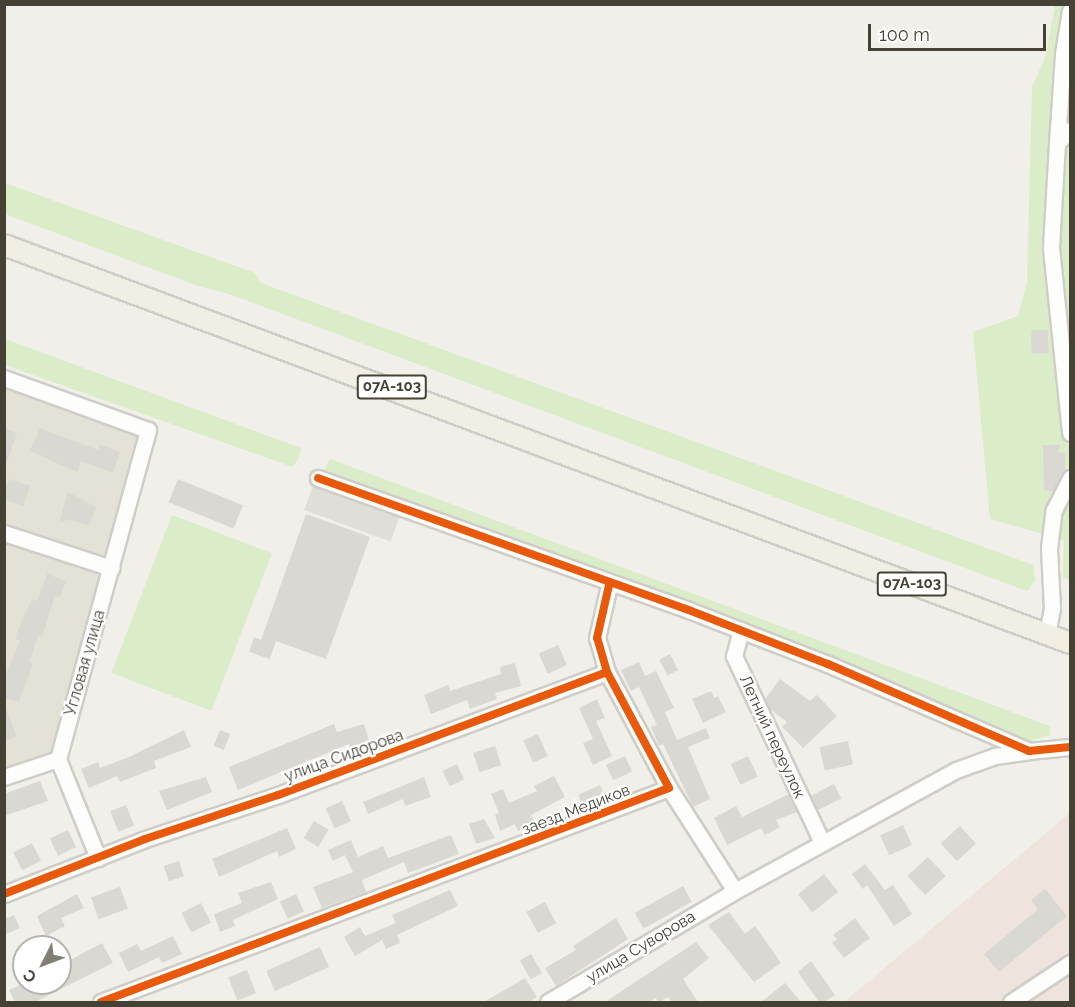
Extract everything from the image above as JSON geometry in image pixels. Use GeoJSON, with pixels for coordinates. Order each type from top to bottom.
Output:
{"type":"FeatureCollection","features":[{"type":"Feature","properties":{"kind":"main road","name":"07А-103"},"geometry":{"type":"LineString","coordinates":[[4,245],[313,357],[1071,642]]}},
{"type":"Feature","properties":{"kind":"street"},"geometry":{"type":"LineString","coordinates":[[1071,11],[1057,143],[1051,248],[1071,433]]}},
{"type":"Feature","properties":{"kind":"street"},"geometry":{"type":"LineString","coordinates":[[1057,143],[1071,130]]}},
{"type":"Feature","properties":{"kind":"street","name":"Угловая улица"},"geometry":{"type":"LineString","coordinates":[[4,378],[148,430],[58,759]]}},
{"type":"Feature","properties":{"kind":"street"},"geometry":{"type":"LineString","coordinates":[[318,478],[609,585],[741,630],[1029,751]]}},
{"type":"Feature","properties":{"kind":"street"},"geometry":{"type":"LineString","coordinates":[[1047,634],[1052,608],[1050,548],[1054,510],[1071,478]]}},
{"type":"Feature","properties":{"kind":"street"},"geometry":{"type":"LineString","coordinates":[[4,533],[111,568]]}},
{"type":"Feature","properties":{"kind":"street"},"geometry":{"type":"LineString","coordinates":[[609,585],[597,638],[607,672],[669,788],[735,891]]}},
{"type":"Feature","properties":{"kind":"street","name":"Летний переулок"},"geometry":{"type":"LineString","coordinates":[[741,630],[734,656],[822,842]]}},
{"type":"Feature","properties":{"kind":"street","name":"улица Сидорова"},"geometry":{"type":"LineString","coordinates":[[4,894],[607,672]]}},
{"type":"Feature","properties":{"kind":"street","name":"улица Суворова"},"geometry":{"type":"LineString","coordinates":[[548,1002],[735,891],[956,770],[995,756],[1071,747]]}},
{"type":"Feature","properties":{"kind":"street"},"geometry":{"type":"LineString","coordinates":[[4,777],[58,759],[98,858]]}},
{"type":"Feature","properties":{"kind":"street","name":"заезд Медиков"},"geometry":{"type":"LineString","coordinates":[[101,1002],[347,913],[669,788]]}},
{"type":"Feature","properties":{"kind":"street"},"geometry":{"type":"LineString","coordinates":[[1011,1002],[1071,963]]}},
{"type":"Feature","properties":{"kind":"shaded area"},"geometry":{"type":"Polygon","coordinates":[[[4,384],[136,431],[142,438],[111,555],[100,558],[5,523],[4,384]]]}},
{"type":"Feature","properties":{"kind":"shaded area"},"geometry":{"type":"Polygon","coordinates":[[[315,480],[401,511],[391,542],[304,510],[315,480]]]}},
{"type":"Feature","properties":{"kind":"shaded area"},"geometry":{"type":"Polygon","coordinates":[[[5,537],[100,570],[105,577],[56,745],[49,755],[5,768],[5,537]]]}},
{"type":"Feature","properties":{"kind":"shaded area"},"geometry":{"type":"Polygon","coordinates":[[[1070,813],[1070,1002],[844,1002],[1070,813]]]}},
{"type":"Feature","properties":{"kind":"green space"},"geometry":{"type":"Polygon","coordinates":[[[1055,5],[1070,5],[1070,578],[1067,580],[1063,577],[1064,540],[990,519],[973,332],[1018,316],[1027,283],[1032,87],[1046,55],[1055,5]]]}},
{"type":"Feature","properties":{"kind":"green space"},"geometry":{"type":"Polygon","coordinates":[[[5,183],[255,273],[261,283],[1033,565],[1035,581],[1027,591],[229,294],[198,286],[5,214],[5,183]]]}},
{"type":"Feature","properties":{"kind":"green space"},"geometry":{"type":"Polygon","coordinates":[[[5,339],[301,448],[299,458],[293,467],[5,365],[5,339]]]}},
{"type":"Feature","properties":{"kind":"green space"},"geometry":{"type":"Polygon","coordinates":[[[330,459],[1050,726],[1050,735],[1027,742],[322,475],[330,459]]]}},
{"type":"Feature","properties":{"kind":"green space"},"geometry":{"type":"Polygon","coordinates":[[[172,515],[272,553],[211,711],[111,673],[172,515]]]}},
{"type":"Feature","properties":{"kind":"building"},"geometry":{"type":"Polygon","coordinates":[[[1048,330],[1049,353],[1032,354],[1031,331],[1048,330]]]}},
{"type":"Feature","properties":{"kind":"building"},"geometry":{"type":"Polygon","coordinates":[[[4,428],[17,433],[6,465],[4,465],[4,428]]]}},
{"type":"Feature","properties":{"kind":"building"},"geometry":{"type":"Polygon","coordinates":[[[40,428],[98,450],[100,444],[120,452],[113,473],[81,461],[77,472],[30,451],[40,428]]]}},
{"type":"Feature","properties":{"kind":"building"},"geometry":{"type":"Polygon","coordinates":[[[1043,445],[1060,445],[1059,452],[1065,453],[1065,470],[1053,491],[1044,491],[1043,445]]]}},
{"type":"Feature","properties":{"kind":"building"},"geometry":{"type":"Polygon","coordinates":[[[9,479],[30,486],[23,506],[4,499],[9,479]]]}},
{"type":"Feature","properties":{"kind":"building"},"geometry":{"type":"Polygon","coordinates":[[[178,479],[243,505],[234,528],[169,502],[178,479]]]}},
{"type":"Feature","properties":{"kind":"building"},"geometry":{"type":"Polygon","coordinates":[[[68,492],[96,507],[89,526],[71,520],[60,521],[68,492]]]}},
{"type":"Feature","properties":{"kind":"building"},"geometry":{"type":"Polygon","coordinates":[[[306,514],[370,537],[326,659],[276,641],[270,659],[249,652],[254,637],[261,640],[306,514]]]}},
{"type":"Feature","properties":{"kind":"building"},"geometry":{"type":"Polygon","coordinates":[[[47,574],[66,581],[60,597],[55,596],[42,637],[38,636],[29,662],[33,663],[19,701],[4,698],[4,678],[20,641],[15,639],[32,599],[37,601],[47,574]]]}},
{"type":"Feature","properties":{"kind":"building"},"geometry":{"type":"Polygon","coordinates":[[[558,645],[567,665],[548,674],[539,654],[558,645]]]}},
{"type":"Feature","properties":{"kind":"building"},"geometry":{"type":"Polygon","coordinates":[[[670,654],[678,670],[667,675],[659,659],[670,654]]]}},
{"type":"Feature","properties":{"kind":"building"},"geometry":{"type":"Polygon","coordinates":[[[639,662],[645,676],[656,671],[674,708],[665,712],[677,740],[706,728],[710,738],[688,747],[710,799],[693,807],[663,744],[659,746],[651,727],[657,725],[639,687],[631,691],[621,670],[639,662]]]}},
{"type":"Feature","properties":{"kind":"building"},"geometry":{"type":"Polygon","coordinates":[[[515,663],[521,686],[495,693],[497,699],[470,709],[467,700],[431,714],[424,695],[448,685],[450,691],[501,674],[500,667],[515,663]]]}},
{"type":"Feature","properties":{"kind":"building"},"geometry":{"type":"Polygon","coordinates":[[[780,679],[810,701],[817,695],[837,716],[803,748],[782,727],[787,722],[770,709],[765,699],[780,679]]]}},
{"type":"Feature","properties":{"kind":"building"},"geometry":{"type":"Polygon","coordinates":[[[711,691],[714,698],[718,696],[726,712],[703,723],[692,699],[711,691]]]}},
{"type":"Feature","properties":{"kind":"building"},"geometry":{"type":"Polygon","coordinates":[[[597,699],[605,718],[596,721],[612,756],[593,765],[583,743],[593,739],[579,708],[597,699]]]}},
{"type":"Feature","properties":{"kind":"building"},"geometry":{"type":"Polygon","coordinates":[[[4,703],[17,737],[4,741],[4,703]]]}},
{"type":"Feature","properties":{"kind":"building"},"geometry":{"type":"Polygon","coordinates":[[[334,724],[337,732],[364,724],[370,743],[351,749],[349,744],[238,790],[229,767],[334,724]]]}},
{"type":"Feature","properties":{"kind":"building"},"geometry":{"type":"Polygon","coordinates":[[[184,730],[191,747],[154,761],[156,768],[120,782],[117,776],[89,788],[81,769],[98,762],[100,768],[129,757],[184,730]]]}},
{"type":"Feature","properties":{"kind":"building"},"geometry":{"type":"Polygon","coordinates":[[[220,730],[230,734],[224,750],[214,746],[220,730]]]}},
{"type":"Feature","properties":{"kind":"building"},"geometry":{"type":"Polygon","coordinates":[[[538,734],[548,756],[533,762],[523,741],[538,734]]]}},
{"type":"Feature","properties":{"kind":"building"},"geometry":{"type":"Polygon","coordinates":[[[848,741],[853,764],[825,771],[820,747],[848,741]]]}},
{"type":"Feature","properties":{"kind":"building"},"geometry":{"type":"Polygon","coordinates":[[[495,746],[501,765],[479,772],[473,753],[495,746]]]}},
{"type":"Feature","properties":{"kind":"building"},"geometry":{"type":"Polygon","coordinates":[[[625,756],[632,771],[613,780],[606,765],[625,756]]]}},
{"type":"Feature","properties":{"kind":"building"},"geometry":{"type":"Polygon","coordinates":[[[748,756],[758,777],[741,785],[731,764],[748,756]]]}},
{"type":"Feature","properties":{"kind":"building"},"geometry":{"type":"Polygon","coordinates":[[[457,764],[464,779],[450,786],[442,771],[457,764]]]}},
{"type":"Feature","properties":{"kind":"building"},"geometry":{"type":"Polygon","coordinates":[[[554,776],[565,797],[531,815],[535,823],[518,831],[515,824],[500,831],[495,815],[499,813],[491,794],[503,789],[509,803],[537,791],[534,786],[554,776]]]}},
{"type":"Feature","properties":{"kind":"building"},"geometry":{"type":"Polygon","coordinates":[[[206,777],[212,792],[167,810],[159,791],[206,777]]]}},
{"type":"Feature","properties":{"kind":"building"},"geometry":{"type":"Polygon","coordinates":[[[424,777],[431,797],[405,806],[403,799],[368,814],[363,802],[424,777]]]}},
{"type":"Feature","properties":{"kind":"building"},"geometry":{"type":"Polygon","coordinates":[[[40,781],[48,801],[4,816],[4,794],[40,781]]]}},
{"type":"Feature","properties":{"kind":"building"},"geometry":{"type":"Polygon","coordinates":[[[834,784],[841,798],[818,810],[811,796],[834,784]]]}},
{"type":"Feature","properties":{"kind":"building"},"geometry":{"type":"Polygon","coordinates":[[[600,785],[604,794],[582,804],[578,795],[600,785]]]}},
{"type":"Feature","properties":{"kind":"building"},"geometry":{"type":"Polygon","coordinates":[[[789,794],[797,812],[776,820],[780,827],[765,835],[761,828],[727,845],[714,818],[736,806],[742,817],[789,794]]]}},
{"type":"Feature","properties":{"kind":"building"},"geometry":{"type":"Polygon","coordinates":[[[342,801],[351,821],[335,828],[326,808],[342,801]]]}},
{"type":"Feature","properties":{"kind":"building"},"geometry":{"type":"Polygon","coordinates":[[[126,805],[134,825],[118,832],[110,811],[126,805]]]}},
{"type":"Feature","properties":{"kind":"building"},"geometry":{"type":"Polygon","coordinates":[[[484,819],[495,838],[476,844],[469,824],[484,819]]]}},
{"type":"Feature","properties":{"kind":"building"},"geometry":{"type":"Polygon","coordinates":[[[314,821],[329,830],[318,847],[304,838],[314,821]]]}},
{"type":"Feature","properties":{"kind":"building"},"geometry":{"type":"Polygon","coordinates":[[[903,825],[912,845],[889,855],[880,835],[903,825]]]}},
{"type":"Feature","properties":{"kind":"building"},"geometry":{"type":"Polygon","coordinates":[[[960,826],[976,844],[957,861],[941,843],[960,826]]]}},
{"type":"Feature","properties":{"kind":"building"},"geometry":{"type":"Polygon","coordinates":[[[287,828],[296,849],[279,857],[277,851],[219,877],[212,859],[287,828]]]}},
{"type":"Feature","properties":{"kind":"building"},"geometry":{"type":"Polygon","coordinates":[[[68,830],[76,847],[58,856],[50,838],[68,830]]]}},
{"type":"Feature","properties":{"kind":"building"},"geometry":{"type":"Polygon","coordinates":[[[451,835],[459,854],[408,873],[404,862],[362,880],[366,892],[322,908],[313,887],[353,872],[345,855],[333,861],[328,850],[351,840],[358,857],[383,846],[388,858],[451,835]]]}},
{"type":"Feature","properties":{"kind":"building"},"geometry":{"type":"Polygon","coordinates":[[[32,843],[41,861],[22,870],[13,853],[32,843]]]}},
{"type":"Feature","properties":{"kind":"building"},"geometry":{"type":"Polygon","coordinates":[[[928,857],[946,876],[925,895],[908,876],[928,857]]]}},
{"type":"Feature","properties":{"kind":"building"},"geometry":{"type":"Polygon","coordinates":[[[179,861],[184,876],[169,881],[164,866],[179,861]]]}},
{"type":"Feature","properties":{"kind":"building"},"geometry":{"type":"Polygon","coordinates":[[[865,864],[885,890],[893,885],[912,914],[894,926],[867,885],[863,889],[852,874],[865,864]]]}},
{"type":"Feature","properties":{"kind":"building"},"geometry":{"type":"Polygon","coordinates":[[[824,874],[838,892],[812,912],[798,894],[824,874]]]}},
{"type":"Feature","properties":{"kind":"building"},"geometry":{"type":"Polygon","coordinates":[[[271,882],[278,899],[233,920],[235,926],[220,932],[214,914],[242,903],[238,893],[271,882]]]}},
{"type":"Feature","properties":{"kind":"building"},"geometry":{"type":"Polygon","coordinates":[[[683,886],[692,902],[644,928],[635,913],[683,886]]]}},
{"type":"Feature","properties":{"kind":"building"},"geometry":{"type":"Polygon","coordinates":[[[120,887],[128,909],[99,919],[91,898],[120,887]]]}},
{"type":"Feature","properties":{"kind":"building"},"geometry":{"type":"Polygon","coordinates":[[[1045,889],[1067,916],[999,972],[984,954],[1038,909],[1031,900],[1045,889]]]}},
{"type":"Feature","properties":{"kind":"building"},"geometry":{"type":"Polygon","coordinates":[[[450,890],[458,906],[397,935],[400,943],[386,949],[382,940],[355,956],[344,937],[360,927],[365,936],[396,923],[392,915],[450,890]]]}},
{"type":"Feature","properties":{"kind":"building"},"geometry":{"type":"Polygon","coordinates":[[[77,894],[84,908],[61,918],[65,926],[48,935],[46,935],[37,916],[77,894]]]}},
{"type":"Feature","properties":{"kind":"building"},"geometry":{"type":"Polygon","coordinates":[[[296,894],[304,911],[288,919],[280,902],[296,894]]]}},
{"type":"Feature","properties":{"kind":"building"},"geometry":{"type":"Polygon","coordinates":[[[545,902],[556,923],[538,933],[526,912],[545,902]]]}},
{"type":"Feature","properties":{"kind":"building"},"geometry":{"type":"Polygon","coordinates":[[[201,903],[211,923],[191,933],[181,913],[201,903]]]}},
{"type":"Feature","properties":{"kind":"building"},"geometry":{"type":"Polygon","coordinates":[[[729,912],[745,934],[755,926],[781,963],[754,982],[708,925],[729,912]]]}},
{"type":"Feature","properties":{"kind":"building"},"geometry":{"type":"Polygon","coordinates":[[[14,915],[20,928],[4,935],[4,919],[14,915]]]}},
{"type":"Feature","properties":{"kind":"building"},"geometry":{"type":"Polygon","coordinates":[[[616,918],[628,939],[556,986],[545,968],[576,950],[573,946],[616,918]]]}},
{"type":"Feature","properties":{"kind":"building"},"geometry":{"type":"Polygon","coordinates":[[[855,918],[870,938],[844,958],[832,943],[837,939],[833,935],[855,918]]]}},
{"type":"Feature","properties":{"kind":"building"},"geometry":{"type":"Polygon","coordinates":[[[173,936],[182,954],[162,963],[159,957],[128,972],[119,953],[137,944],[141,951],[173,936]]]}},
{"type":"Feature","properties":{"kind":"building"},"geometry":{"type":"Polygon","coordinates":[[[696,942],[709,958],[683,979],[698,1002],[672,1002],[668,997],[660,1002],[655,998],[649,1002],[605,1002],[696,942]]]}},
{"type":"Feature","properties":{"kind":"building"},"geometry":{"type":"Polygon","coordinates":[[[102,943],[113,963],[72,984],[72,959],[102,943]]]}},
{"type":"Feature","properties":{"kind":"building"},"geometry":{"type":"Polygon","coordinates":[[[320,947],[329,967],[275,991],[266,971],[320,947]]]}},
{"type":"Feature","properties":{"kind":"building"},"geometry":{"type":"Polygon","coordinates":[[[531,954],[542,973],[531,980],[520,960],[531,954]]]}},
{"type":"Feature","properties":{"kind":"building"},"geometry":{"type":"Polygon","coordinates":[[[811,961],[835,995],[824,1002],[819,1002],[798,972],[811,961]]]}},
{"type":"Feature","properties":{"kind":"building"},"geometry":{"type":"Polygon","coordinates":[[[247,970],[256,993],[237,1001],[228,977],[247,970]]]}},
{"type":"Feature","properties":{"kind":"building"},"geometry":{"type":"Polygon","coordinates":[[[525,978],[537,997],[529,1002],[484,1002],[525,978]]]}},
{"type":"Feature","properties":{"kind":"building"},"geometry":{"type":"Polygon","coordinates":[[[785,983],[801,1002],[761,1002],[785,983]]]}},
{"type":"Feature","properties":{"kind":"building"},"geometry":{"type":"Polygon","coordinates":[[[12,989],[12,995],[49,995],[35,1002],[15,1002],[9,990],[12,989]]]}},
{"type":"Feature","properties":{"kind":"cycle path"},"geometry":{"type":"LineString","coordinates":[[318,478],[686,609],[828,664],[1029,751],[1070,747]]}},
{"type":"Feature","properties":{"kind":"cycle path"},"geometry":{"type":"LineString","coordinates":[[4,894],[145,839],[278,795],[607,672],[597,638],[609,585]]}},
{"type":"Feature","properties":{"kind":"cycle path"},"geometry":{"type":"LineString","coordinates":[[101,1002],[669,788],[607,672]]}}]}
